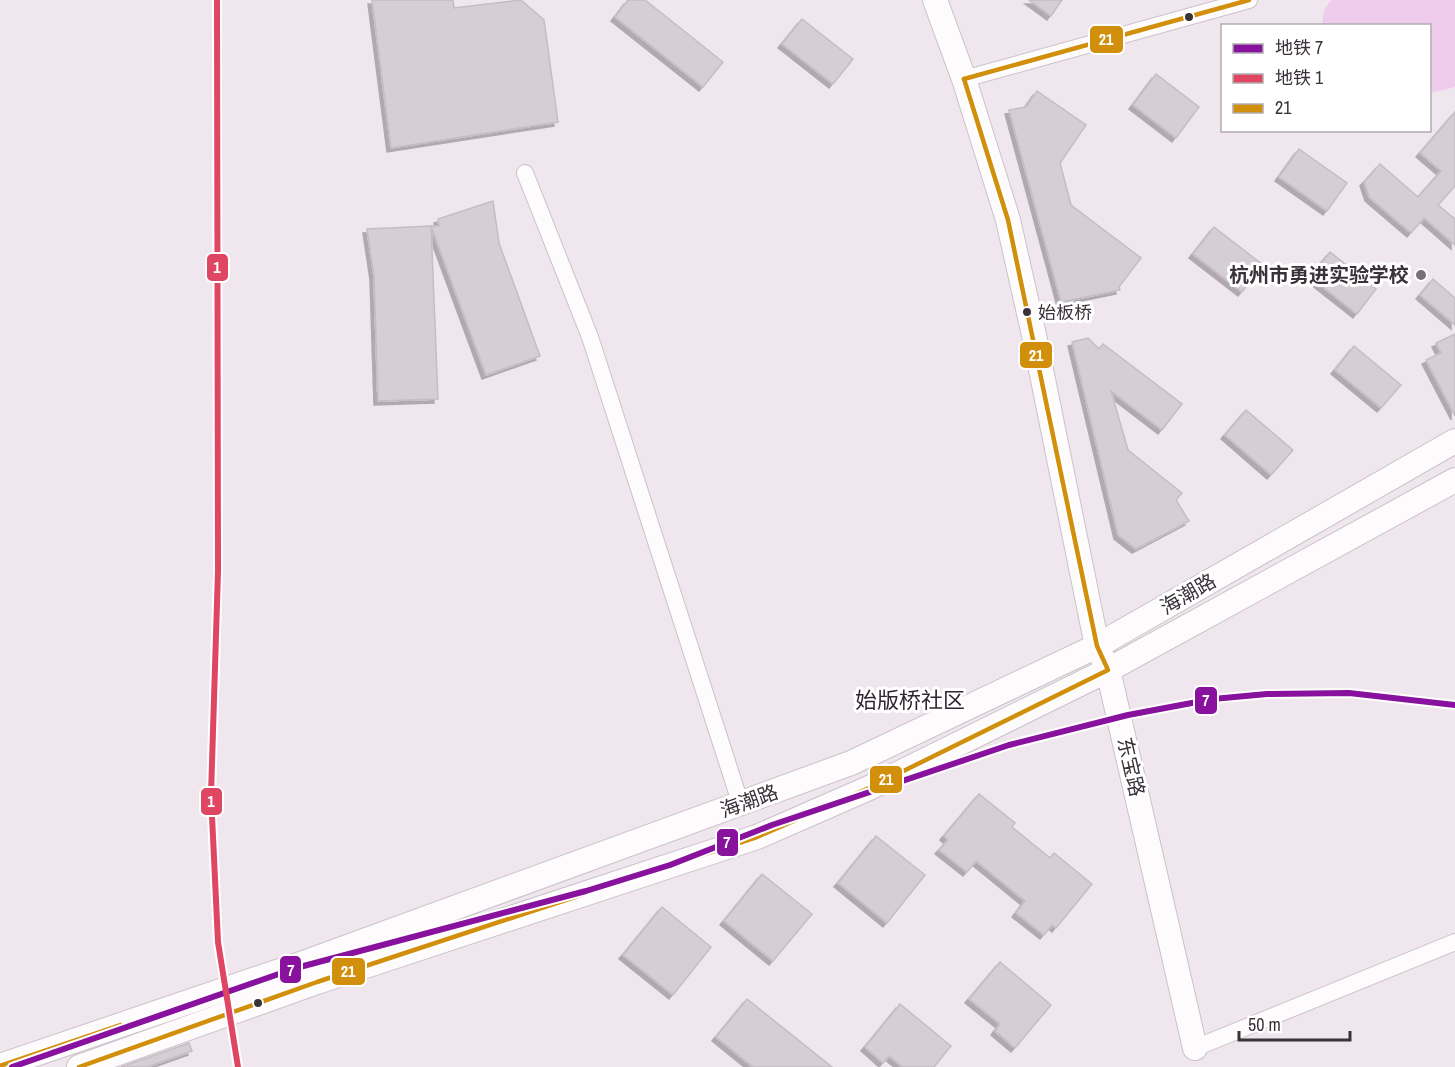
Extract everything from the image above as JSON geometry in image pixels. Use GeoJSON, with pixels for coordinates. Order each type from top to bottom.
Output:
{"type":"FeatureCollection","features":[{"type":"Feature","properties":{"kind":"main road","name":"东宝路"},"geometry":{"type":"LineString","coordinates":[[935,0],[964,79],[1008,220],[1035,335],[1097,646],[1108,670],[1196,1048]]}},
{"type":"Feature","properties":{"kind":"main road","name":"海潮路"},"geometry":{"type":"LineString","coordinates":[[0,1066],[309,961],[851,763],[1097,646],[1455,441]]}},
{"type":"Feature","properties":{"kind":"main road","name":"海潮路"},"geometry":{"type":"LineString","coordinates":[[79,1067],[317,982],[757,837],[869,788],[1108,670],[1455,480]]}},
{"type":"Feature","properties":{"kind":"street"},"geometry":{"type":"LineString","coordinates":[[964,79],[1249,0]]}},
{"type":"Feature","properties":{"kind":"street"},"geometry":{"type":"LineString","coordinates":[[525,173],[590,337],[741,805]]}},
{"type":"Feature","properties":{"kind":"street"},"geometry":{"type":"LineString","coordinates":[[1196,1048],[1455,942]]}},
{"type":"Feature","properties":{"kind":"shaded area"},"geometry":{"type":"Polygon","coordinates":[[[1331,0],[1455,0],[1455,87],[1431,93],[1431,24],[1322,24],[1324,10],[1331,0]]]}},
{"type":"Feature","properties":{"kind":"building"},"geometry":{"type":"Polygon","coordinates":[[[372,0],[453,0],[454,8],[521,0],[544,20],[558,122],[391,148],[372,0]]]}},
{"type":"Feature","properties":{"kind":"building"},"geometry":{"type":"Polygon","coordinates":[[[628,0],[645,0],[723,62],[703,87],[615,17],[628,0]]]}},
{"type":"Feature","properties":{"kind":"building"},"geometry":{"type":"Polygon","coordinates":[[[1029,0],[1062,0],[1051,16],[1029,0]]]}},
{"type":"Feature","properties":{"kind":"building"},"geometry":{"type":"Polygon","coordinates":[[[802,19],[853,59],[833,84],[782,44],[802,19]]]}},
{"type":"Feature","properties":{"kind":"building"},"geometry":{"type":"Polygon","coordinates":[[[1156,74],[1199,107],[1176,138],[1133,105],[1156,74]]]}},
{"type":"Feature","properties":{"kind":"building"},"geometry":{"type":"Polygon","coordinates":[[[1037,91],[1086,125],[1060,163],[1071,205],[1141,258],[1119,287],[1120,290],[1061,302],[1009,110],[1026,107],[1037,91]]]}},
{"type":"Feature","properties":{"kind":"building"},"geometry":{"type":"Polygon","coordinates":[[[1455,112],[1455,186],[1438,205],[1455,219],[1455,245],[1424,218],[1411,233],[1369,197],[1364,182],[1380,164],[1418,197],[1441,171],[1420,153],[1455,112]]]}},
{"type":"Feature","properties":{"kind":"building"},"geometry":{"type":"Polygon","coordinates":[[[1299,149],[1347,183],[1327,211],[1279,177],[1299,149]]]}},
{"type":"Feature","properties":{"kind":"building"},"geometry":{"type":"Polygon","coordinates":[[[493,201],[499,243],[540,356],[486,375],[431,226],[439,226],[438,219],[493,201]]]}},
{"type":"Feature","properties":{"kind":"building"},"geometry":{"type":"Polygon","coordinates":[[[431,226],[438,399],[378,401],[374,276],[367,229],[431,226]]]}},
{"type":"Feature","properties":{"kind":"building"},"geometry":{"type":"Polygon","coordinates":[[[1214,227],[1263,265],[1242,292],[1193,254],[1214,227]]]}},
{"type":"Feature","properties":{"kind":"building"},"geometry":{"type":"Polygon","coordinates":[[[1330,252],[1376,289],[1357,314],[1310,277],[1330,252]]]}},
{"type":"Feature","properties":{"kind":"building"},"geometry":{"type":"Polygon","coordinates":[[[1433,279],[1455,298],[1455,325],[1420,295],[1433,279]]]}},
{"type":"Feature","properties":{"kind":"building"},"geometry":{"type":"Polygon","coordinates":[[[1455,334],[1455,416],[1426,360],[1441,353],[1436,343],[1455,334]]]}},
{"type":"Feature","properties":{"kind":"building"},"geometry":{"type":"Polygon","coordinates":[[[1088,338],[1099,349],[1103,344],[1182,404],[1162,430],[1111,391],[1128,450],[1182,493],[1176,500],[1189,521],[1136,549],[1118,535],[1072,342],[1088,338]]]}},
{"type":"Feature","properties":{"kind":"building"},"geometry":{"type":"Polygon","coordinates":[[[1354,346],[1401,385],[1381,408],[1335,370],[1354,346]]]}},
{"type":"Feature","properties":{"kind":"building"},"geometry":{"type":"Polygon","coordinates":[[[1246,410],[1293,450],[1271,475],[1225,435],[1246,410]]]}},
{"type":"Feature","properties":{"kind":"building"},"geometry":{"type":"Polygon","coordinates":[[[979,794],[1015,823],[1012,827],[1050,858],[1054,853],[1092,884],[1056,928],[1052,925],[1044,935],[1016,913],[1025,901],[976,861],[967,872],[939,850],[948,840],[944,836],[979,794]]]}},
{"type":"Feature","properties":{"kind":"building"},"geometry":{"type":"Polygon","coordinates":[[[876,836],[925,875],[887,923],[838,883],[876,836]]]}},
{"type":"Feature","properties":{"kind":"building"},"geometry":{"type":"Polygon","coordinates":[[[762,874],[812,914],[773,961],[724,921],[762,874]]]}},
{"type":"Feature","properties":{"kind":"building"},"geometry":{"type":"Polygon","coordinates":[[[662,907],[711,947],[673,995],[623,955],[662,907]]]}},
{"type":"Feature","properties":{"kind":"building"},"geometry":{"type":"Polygon","coordinates":[[[1000,962],[1051,1005],[1015,1048],[995,1031],[1000,1024],[969,999],[1000,962]]]}},
{"type":"Feature","properties":{"kind":"building"},"geometry":{"type":"Polygon","coordinates":[[[747,999],[832,1067],[753,1067],[716,1037],[747,999]]]}},
{"type":"Feature","properties":{"kind":"building"},"geometry":{"type":"Polygon","coordinates":[[[900,1004],[951,1046],[934,1067],[903,1067],[889,1056],[883,1063],[865,1047],[900,1004]]]}},
{"type":"Feature","properties":{"kind":"building"},"geometry":{"type":"Polygon","coordinates":[[[189,1043],[192,1051],[147,1067],[121,1067],[189,1043]]]}},
{"type":"Feature","properties":{"kind":"metro line","name":"1"},"geometry":{"type":"LineString","coordinates":[[217,0],[218,571],[211,795],[218,942],[238,1067]]}},
{"type":"Feature","properties":{"kind":"metro line","name":"7"},"geometry":{"type":"LineString","coordinates":[[12,1067],[296,968],[586,891],[670,865],[772,825],[1009,745],[1128,715],[1213,699],[1267,694],[1349,693],[1455,705]]}},
{"type":"Feature","properties":{"kind":"transit line","name":"21"},"geometry":{"type":"LineString","coordinates":[[964,79],[1249,0]]}},
{"type":"Feature","properties":{"kind":"transit line","name":"21"},"geometry":{"type":"LineString","coordinates":[[79,1067],[317,982],[757,837],[869,788],[1108,670],[1097,646],[1008,220],[964,79]]}},
{"type":"Feature","properties":{"kind":"transit line","name":"21"},"geometry":{"type":"LineString","coordinates":[[0,1066],[121,1025]]}},
{"type":"Feature","properties":{"kind":"place","name":"杭州市勇进实验学校"},"geometry":{"type":"Point","coordinates":[1421,275]}},
{"type":"Feature","properties":{"kind":"place","name":"始板桥"},"geometry":{"type":"Point","coordinates":[1027,312]}},
{"type":"Feature","properties":{"kind":"district","name":"始版桥社区"},"geometry":{"type":"Point","coordinates":[910,700]}}]}
